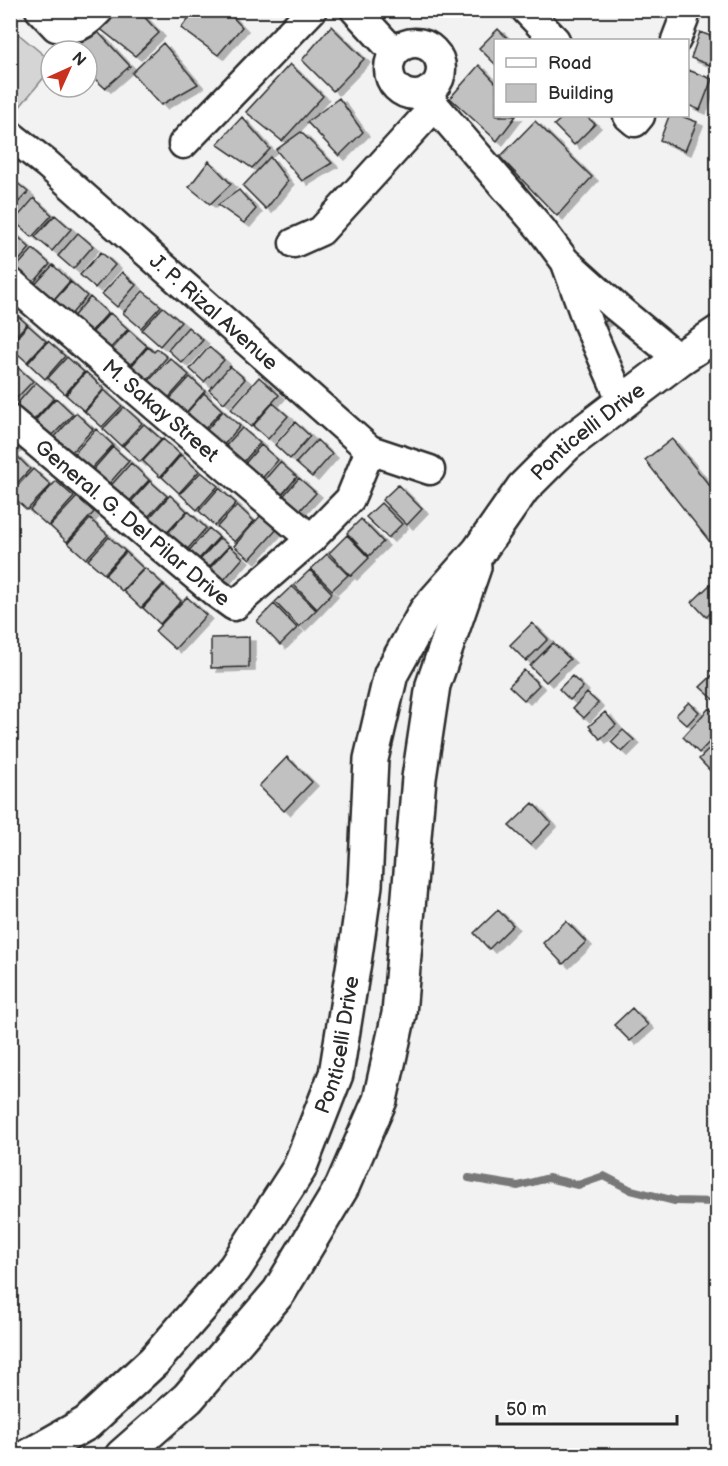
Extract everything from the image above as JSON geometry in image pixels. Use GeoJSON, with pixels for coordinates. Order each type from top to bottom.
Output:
{"type":"FeatureCollection","features":[{"type":"Feature","properties":{"kind":"street"},"geometry":{"type":"LineString","coordinates":[[40,10],[56,27],[75,28],[89,20],[99,10]]}},
{"type":"Feature","properties":{"kind":"street"},"geometry":{"type":"LineString","coordinates":[[183,144],[312,10]]}},
{"type":"Feature","properties":{"kind":"street"},"geometry":{"type":"LineString","coordinates":[[355,10],[394,52]]}},
{"type":"Feature","properties":{"kind":"street"},"geometry":{"type":"LineString","coordinates":[[526,10],[554,39]]}},
{"type":"Feature","properties":{"kind":"street"},"geometry":{"type":"LineString","coordinates":[[676,39],[684,19],[683,10]]}},
{"type":"Feature","properties":{"kind":"street"},"geometry":{"type":"LineString","coordinates":[[294,243],[321,231],[432,99],[440,73],[440,62],[435,52],[425,45],[414,42],[403,45],[394,52],[389,63],[389,74],[394,86],[404,93],[432,99],[565,261],[616,308],[679,359]]}},
{"type":"Feature","properties":{"kind":"street","name":"J. P. Rizal Avenue"},"geometry":{"type":"LineString","coordinates":[[10,135],[47,164],[370,450],[430,470]]}},
{"type":"Feature","properties":{"kind":"street"},"geometry":{"type":"LineString","coordinates":[[565,261],[588,324],[622,402]]}},
{"type":"Feature","properties":{"kind":"street","name":"M. Sakay Street"},"geometry":{"type":"LineString","coordinates":[[10,282],[311,539]]}},
{"type":"Feature","properties":{"kind":"street","name":"Ponticelli Drive"},"geometry":{"type":"LineString","coordinates":[[29,1455],[87,1423],[154,1360],[235,1268],[299,1169],[336,1074],[365,885],[371,759],[391,674],[426,611],[479,551],[523,488],[566,444],[717,333]]}},
{"type":"Feature","properties":{"kind":"street","name":"General. G. Del Pilar Drive"},"geometry":{"type":"LineString","coordinates":[[10,420],[234,606],[311,539],[350,499],[370,450]]}},
{"type":"Feature","properties":{"kind":"street","name":"Ponticelli Drive"},"geometry":{"type":"LineString","coordinates":[[122,1455],[188,1398],[279,1292],[342,1187],[380,1100],[399,1014],[419,778],[433,686],[479,551]]}},
{"type":"Feature","properties":{"kind":"street"},"geometry":{"type":"LineString","coordinates":[[336,1074],[384,1080]]}},
{"type":"Feature","properties":{"kind":"shaded area"},"geometry":{"type":"Polygon","coordinates":[[[10,27],[39,51],[39,84],[18,109],[11,102],[10,27]]]}},
{"type":"Feature","properties":{"kind":"building"},"geometry":{"type":"Polygon","coordinates":[[[121,10],[138,10],[159,33],[135,56],[98,27],[121,10]]]}},
{"type":"Feature","properties":{"kind":"building"},"geometry":{"type":"Polygon","coordinates":[[[195,10],[226,10],[242,27],[218,55],[181,28],[195,10]]]}},
{"type":"Feature","properties":{"kind":"building"},"geometry":{"type":"Polygon","coordinates":[[[331,26],[364,59],[333,91],[302,60],[331,26]]]}},
{"type":"Feature","properties":{"kind":"building"},"geometry":{"type":"Polygon","coordinates":[[[498,29],[508,39],[494,39],[494,63],[479,48],[498,29]]]}},
{"type":"Feature","properties":{"kind":"building"},"geometry":{"type":"Polygon","coordinates":[[[98,32],[130,66],[105,88],[99,83],[99,39],[87,39],[98,32]]]}},
{"type":"Feature","properties":{"kind":"building"},"geometry":{"type":"Polygon","coordinates":[[[700,32],[718,39],[718,68],[691,58],[700,32]]]}},
{"type":"Feature","properties":{"kind":"building"},"geometry":{"type":"Polygon","coordinates":[[[163,43],[198,84],[161,105],[132,73],[163,43]]]}},
{"type":"Feature","properties":{"kind":"building"},"geometry":{"type":"Polygon","coordinates":[[[290,64],[323,96],[282,141],[246,112],[290,64]]]}},
{"type":"Feature","properties":{"kind":"building"},"geometry":{"type":"Polygon","coordinates":[[[479,65],[494,81],[494,117],[515,117],[497,141],[450,98],[479,65]]]}},
{"type":"Feature","properties":{"kind":"building"},"geometry":{"type":"Polygon","coordinates":[[[689,70],[712,79],[700,110],[689,105],[689,70]]]}},
{"type":"Feature","properties":{"kind":"building"},"geometry":{"type":"Polygon","coordinates":[[[339,98],[363,132],[339,156],[307,122],[339,98]]]}},
{"type":"Feature","properties":{"kind":"building"},"geometry":{"type":"Polygon","coordinates":[[[242,117],[270,149],[252,168],[217,144],[242,117]]]}},
{"type":"Feature","properties":{"kind":"building"},"geometry":{"type":"Polygon","coordinates":[[[563,117],[587,117],[595,124],[574,145],[554,125],[563,117]]]}},
{"type":"Feature","properties":{"kind":"building"},"geometry":{"type":"Polygon","coordinates":[[[669,117],[684,117],[697,122],[685,151],[660,140],[669,117]]]}},
{"type":"Feature","properties":{"kind":"building"},"geometry":{"type":"Polygon","coordinates":[[[535,121],[592,177],[557,216],[500,157],[535,121]]]}},
{"type":"Feature","properties":{"kind":"building"},"geometry":{"type":"Polygon","coordinates":[[[301,132],[332,163],[302,181],[276,150],[301,132]]]}},
{"type":"Feature","properties":{"kind":"building"},"geometry":{"type":"Polygon","coordinates":[[[270,157],[288,181],[266,209],[243,186],[270,157]]]}},
{"type":"Feature","properties":{"kind":"building"},"geometry":{"type":"Polygon","coordinates":[[[209,161],[231,184],[210,204],[189,187],[209,161]]]}},
{"type":"Feature","properties":{"kind":"building"},"geometry":{"type":"Polygon","coordinates":[[[10,177],[28,192],[10,211],[10,177]]]}},
{"type":"Feature","properties":{"kind":"building"},"geometry":{"type":"Polygon","coordinates":[[[239,190],[256,209],[244,223],[218,205],[239,190]]]}},
{"type":"Feature","properties":{"kind":"building"},"geometry":{"type":"Polygon","coordinates":[[[34,198],[52,215],[32,237],[14,221],[34,198]]]}},
{"type":"Feature","properties":{"kind":"building"},"geometry":{"type":"Polygon","coordinates":[[[55,215],[71,229],[52,251],[35,237],[55,215]]]}},
{"type":"Feature","properties":{"kind":"building"},"geometry":{"type":"Polygon","coordinates":[[[13,232],[30,248],[10,271],[10,235],[13,232]]]}},
{"type":"Feature","properties":{"kind":"building"},"geometry":{"type":"Polygon","coordinates":[[[78,233],[93,246],[73,269],[58,256],[78,233]]]}},
{"type":"Feature","properties":{"kind":"building"},"geometry":{"type":"Polygon","coordinates":[[[33,249],[50,264],[29,288],[11,273],[33,249]]]}},
{"type":"Feature","properties":{"kind":"building"},"geometry":{"type":"Polygon","coordinates":[[[101,252],[115,265],[95,288],[80,275],[101,252]]]}},
{"type":"Feature","properties":{"kind":"building"},"geometry":{"type":"Polygon","coordinates":[[[53,265],[70,281],[48,306],[30,290],[53,265]]]}},
{"type":"Feature","properties":{"kind":"building"},"geometry":{"type":"Polygon","coordinates":[[[122,272],[136,285],[117,307],[102,294],[122,272]]]}},
{"type":"Feature","properties":{"kind":"building"},"geometry":{"type":"Polygon","coordinates":[[[71,282],[87,296],[68,318],[51,304],[71,282]]]}},
{"type":"Feature","properties":{"kind":"building"},"geometry":{"type":"Polygon","coordinates":[[[143,291],[161,306],[141,328],[123,313],[143,291]]]}},
{"type":"Feature","properties":{"kind":"building"},"geometry":{"type":"Polygon","coordinates":[[[90,297],[108,313],[88,335],[71,319],[90,297]]]}},
{"type":"Feature","properties":{"kind":"building"},"geometry":{"type":"Polygon","coordinates":[[[604,304],[612,318],[602,323],[594,309],[604,304]]]}},
{"type":"Feature","properties":{"kind":"building"},"geometry":{"type":"Polygon","coordinates":[[[163,307],[181,322],[160,346],[142,330],[163,307]]]}},
{"type":"Feature","properties":{"kind":"building"},"geometry":{"type":"Polygon","coordinates":[[[10,309],[27,324],[10,342],[10,309]]]}},
{"type":"Feature","properties":{"kind":"building"},"geometry":{"type":"Polygon","coordinates":[[[110,313],[128,329],[108,351],[90,335],[110,313]]]}},
{"type":"Feature","properties":{"kind":"building"},"geometry":{"type":"Polygon","coordinates":[[[28,325],[46,341],[27,362],[10,345],[28,325]]]}},
{"type":"Feature","properties":{"kind":"building"},"geometry":{"type":"Polygon","coordinates":[[[188,327],[203,340],[182,363],[168,350],[188,327]]]}},
{"type":"Feature","properties":{"kind":"building"},"geometry":{"type":"Polygon","coordinates":[[[129,330],[147,346],[127,369],[109,353],[129,330]]]}},
{"type":"Feature","properties":{"kind":"building"},"geometry":{"type":"Polygon","coordinates":[[[48,341],[65,356],[45,379],[28,363],[48,341]]]}},
{"type":"Feature","properties":{"kind":"building"},"geometry":{"type":"Polygon","coordinates":[[[148,347],[154,352],[157,349],[167,357],[144,384],[128,370],[148,347]]]}},
{"type":"Feature","properties":{"kind":"building"},"geometry":{"type":"Polygon","coordinates":[[[209,347],[224,360],[204,382],[190,369],[209,347]]]}},
{"type":"Feature","properties":{"kind":"building"},"geometry":{"type":"Polygon","coordinates":[[[67,357],[84,372],[65,394],[48,378],[67,357]]]}},
{"type":"Feature","properties":{"kind":"building"},"geometry":{"type":"Polygon","coordinates":[[[170,358],[189,375],[163,404],[144,386],[170,358]]]}},
{"type":"Feature","properties":{"kind":"building"},"geometry":{"type":"Polygon","coordinates":[[[16,366],[33,381],[11,404],[10,372],[16,366]]]}},
{"type":"Feature","properties":{"kind":"building"},"geometry":{"type":"Polygon","coordinates":[[[230,366],[245,379],[224,403],[209,390],[230,366]]]}},
{"type":"Feature","properties":{"kind":"building"},"geometry":{"type":"Polygon","coordinates":[[[86,372],[104,389],[84,411],[66,395],[86,372]]]}},
{"type":"Feature","properties":{"kind":"building"},"geometry":{"type":"Polygon","coordinates":[[[190,377],[205,391],[182,417],[166,403],[190,377]]]}},
{"type":"Feature","properties":{"kind":"building"},"geometry":{"type":"Polygon","coordinates":[[[259,377],[279,395],[251,427],[231,409],[259,377]]]}},
{"type":"Feature","properties":{"kind":"building"},"geometry":{"type":"Polygon","coordinates":[[[36,382],[54,398],[32,422],[15,406],[36,382]]]}},
{"type":"Feature","properties":{"kind":"building"},"geometry":{"type":"Polygon","coordinates":[[[104,390],[122,406],[102,427],[85,412],[104,390]]]}},
{"type":"Feature","properties":{"kind":"building"},"geometry":{"type":"Polygon","coordinates":[[[204,393],[222,410],[202,432],[184,416],[204,393]]]}},
{"type":"Feature","properties":{"kind":"building"},"geometry":{"type":"Polygon","coordinates":[[[56,398],[73,414],[51,437],[34,422],[56,398]]]}},
{"type":"Feature","properties":{"kind":"building"},"geometry":{"type":"Polygon","coordinates":[[[273,403],[288,416],[268,439],[253,426],[273,403]]]}},
{"type":"Feature","properties":{"kind":"building"},"geometry":{"type":"Polygon","coordinates":[[[124,407],[142,423],[121,446],[103,429],[124,407]]]}},
{"type":"Feature","properties":{"kind":"building"},"geometry":{"type":"Polygon","coordinates":[[[223,411],[240,426],[221,448],[204,433],[223,411]]]}},
{"type":"Feature","properties":{"kind":"building"},"geometry":{"type":"Polygon","coordinates":[[[76,413],[93,429],[69,455],[53,439],[76,413]]]}},
{"type":"Feature","properties":{"kind":"building"},"geometry":{"type":"Polygon","coordinates":[[[295,422],[310,436],[290,459],[275,445],[295,422]]]}},
{"type":"Feature","properties":{"kind":"building"},"geometry":{"type":"Polygon","coordinates":[[[144,424],[161,439],[140,462],[123,446],[144,424]]]}},
{"type":"Feature","properties":{"kind":"building"},"geometry":{"type":"Polygon","coordinates":[[[242,428],[260,443],[240,466],[222,450],[242,428]]]}},
{"type":"Feature","properties":{"kind":"building"},"geometry":{"type":"Polygon","coordinates":[[[96,429],[113,445],[89,471],[72,456],[96,429]]]}},
{"type":"Feature","properties":{"kind":"building"},"geometry":{"type":"Polygon","coordinates":[[[10,438],[18,445],[10,453],[10,438]]]}},
{"type":"Feature","properties":{"kind":"building"},"geometry":{"type":"Polygon","coordinates":[[[163,439],[180,454],[160,477],[143,461],[163,439]]]}},
{"type":"Feature","properties":{"kind":"building"},"geometry":{"type":"Polygon","coordinates":[[[672,439],[718,496],[718,552],[645,460],[672,439]]]}},
{"type":"Feature","properties":{"kind":"building"},"geometry":{"type":"Polygon","coordinates":[[[317,440],[332,454],[312,477],[296,463],[317,440]]]}},
{"type":"Feature","properties":{"kind":"building"},"geometry":{"type":"Polygon","coordinates":[[[261,445],[278,460],[258,483],[241,468],[261,445]]]}},
{"type":"Feature","properties":{"kind":"building"},"geometry":{"type":"Polygon","coordinates":[[[113,447],[129,461],[107,486],[91,472],[113,447]]]}},
{"type":"Feature","properties":{"kind":"building"},"geometry":{"type":"Polygon","coordinates":[[[13,452],[30,469],[10,491],[10,455],[13,452]]]}},
{"type":"Feature","properties":{"kind":"building"},"geometry":{"type":"Polygon","coordinates":[[[181,455],[199,471],[179,493],[162,477],[181,455]]]}},
{"type":"Feature","properties":{"kind":"building"},"geometry":{"type":"Polygon","coordinates":[[[280,462],[297,477],[278,499],[261,484],[280,462]]]}},
{"type":"Feature","properties":{"kind":"building"},"geometry":{"type":"Polygon","coordinates":[[[131,463],[149,480],[124,507],[106,491],[131,463]]]}},
{"type":"Feature","properties":{"kind":"building"},"geometry":{"type":"Polygon","coordinates":[[[33,469],[51,485],[27,510],[10,494],[33,469]]]}},
{"type":"Feature","properties":{"kind":"building"},"geometry":{"type":"Polygon","coordinates":[[[201,472],[218,486],[197,510],[180,494],[201,472]]]}},
{"type":"Feature","properties":{"kind":"building"},"geometry":{"type":"Polygon","coordinates":[[[299,478],[316,493],[295,516],[279,501],[299,478]]]}},
{"type":"Feature","properties":{"kind":"building"},"geometry":{"type":"Polygon","coordinates":[[[56,481],[74,497],[48,526],[30,510],[56,481]]]}},
{"type":"Feature","properties":{"kind":"building"},"geometry":{"type":"Polygon","coordinates":[[[150,481],[167,496],[147,518],[130,503],[150,481]]]}},
{"type":"Feature","properties":{"kind":"building"},"geometry":{"type":"Polygon","coordinates":[[[398,485],[422,509],[407,525],[382,500],[398,485]]]}},
{"type":"Feature","properties":{"kind":"building"},"geometry":{"type":"Polygon","coordinates":[[[219,488],[236,503],[215,526],[199,511],[219,488]]]}},
{"type":"Feature","properties":{"kind":"building"},"geometry":{"type":"Polygon","coordinates":[[[170,495],[187,511],[160,540],[143,525],[170,495]]]}},
{"type":"Feature","properties":{"kind":"building"},"geometry":{"type":"Polygon","coordinates":[[[77,497],[94,512],[67,542],[50,526],[77,497]]]}},
{"type":"Feature","properties":{"kind":"building"},"geometry":{"type":"Polygon","coordinates":[[[381,503],[402,524],[388,538],[366,517],[381,503]]]}},
{"type":"Feature","properties":{"kind":"building"},"geometry":{"type":"Polygon","coordinates":[[[237,505],[254,521],[235,542],[217,527],[237,505]]]}},
{"type":"Feature","properties":{"kind":"building"},"geometry":{"type":"Polygon","coordinates":[[[188,511],[206,528],[185,552],[166,535],[188,511]]]}},
{"type":"Feature","properties":{"kind":"building"},"geometry":{"type":"Polygon","coordinates":[[[262,514],[278,528],[250,559],[234,546],[262,514]]]}},
{"type":"Feature","properties":{"kind":"building"},"geometry":{"type":"Polygon","coordinates":[[[90,519],[108,535],[86,559],[68,543],[90,519]]]}},
{"type":"Feature","properties":{"kind":"building"},"geometry":{"type":"Polygon","coordinates":[[[361,519],[383,542],[369,556],[347,533],[361,519]]]}},
{"type":"Feature","properties":{"kind":"building"},"geometry":{"type":"Polygon","coordinates":[[[209,528],[219,537],[197,561],[187,553],[209,528]]]}},
{"type":"Feature","properties":{"kind":"building"},"geometry":{"type":"Polygon","coordinates":[[[347,535],[369,558],[351,576],[329,553],[347,535]]]}},
{"type":"Feature","properties":{"kind":"building"},"geometry":{"type":"Polygon","coordinates":[[[109,537],[125,551],[104,574],[88,560],[109,537]]]}},
{"type":"Feature","properties":{"kind":"building"},"geometry":{"type":"Polygon","coordinates":[[[220,538],[229,546],[207,569],[198,562],[220,538]]]}},
{"type":"Feature","properties":{"kind":"building"},"geometry":{"type":"Polygon","coordinates":[[[230,546],[243,558],[223,581],[209,569],[230,546]]]}},
{"type":"Feature","properties":{"kind":"building"},"geometry":{"type":"Polygon","coordinates":[[[126,552],[143,568],[122,591],[105,575],[126,552]]]}},
{"type":"Feature","properties":{"kind":"building"},"geometry":{"type":"Polygon","coordinates":[[[327,554],[348,575],[332,590],[311,569],[327,554]]]}},
{"type":"Feature","properties":{"kind":"building"},"geometry":{"type":"Polygon","coordinates":[[[145,568],[163,584],[141,608],[123,591],[145,568]]]}},
{"type":"Feature","properties":{"kind":"building"},"geometry":{"type":"Polygon","coordinates":[[[310,570],[332,593],[317,609],[294,585],[310,570]]]}},
{"type":"Feature","properties":{"kind":"building"},"geometry":{"type":"Polygon","coordinates":[[[715,580],[718,583],[718,607],[706,617],[692,602],[715,580]]]}},
{"type":"Feature","properties":{"kind":"building"},"geometry":{"type":"Polygon","coordinates":[[[164,585],[181,601],[160,624],[143,608],[164,585]]]}},
{"type":"Feature","properties":{"kind":"building"},"geometry":{"type":"Polygon","coordinates":[[[292,586],[316,610],[299,627],[275,602],[292,586]]]}},
{"type":"Feature","properties":{"kind":"building"},"geometry":{"type":"Polygon","coordinates":[[[187,597],[206,615],[175,649],[155,631],[187,597]]]}},
{"type":"Feature","properties":{"kind":"building"},"geometry":{"type":"Polygon","coordinates":[[[274,604],[297,628],[280,645],[257,621],[274,604]]]}},
{"type":"Feature","properties":{"kind":"building"},"geometry":{"type":"Polygon","coordinates":[[[718,622],[718,636],[711,630],[718,622]]]}},
{"type":"Feature","properties":{"kind":"building"},"geometry":{"type":"Polygon","coordinates":[[[532,623],[548,639],[526,661],[510,645],[532,623]]]}},
{"type":"Feature","properties":{"kind":"building"},"geometry":{"type":"Polygon","coordinates":[[[249,637],[249,667],[211,668],[211,638],[249,637]]]}},
{"type":"Feature","properties":{"kind":"building"},"geometry":{"type":"Polygon","coordinates":[[[553,643],[570,659],[546,682],[530,666],[553,643]]]}},
{"type":"Feature","properties":{"kind":"building"},"geometry":{"type":"Polygon","coordinates":[[[524,670],[539,685],[524,700],[509,686],[524,670]]]}},
{"type":"Feature","properties":{"kind":"building"},"geometry":{"type":"Polygon","coordinates":[[[718,670],[718,703],[700,687],[718,670]]]}},
{"type":"Feature","properties":{"kind":"building"},"geometry":{"type":"Polygon","coordinates":[[[572,676],[583,687],[570,700],[559,689],[572,676]]]}},
{"type":"Feature","properties":{"kind":"building"},"geometry":{"type":"Polygon","coordinates":[[[587,693],[598,703],[584,718],[573,708],[587,693]]]}},
{"type":"Feature","properties":{"kind":"building"},"geometry":{"type":"Polygon","coordinates":[[[689,702],[699,712],[687,725],[676,715],[689,702]]]}},
{"type":"Feature","properties":{"kind":"building"},"geometry":{"type":"Polygon","coordinates":[[[709,708],[718,716],[718,733],[699,753],[683,737],[709,708]]]}},
{"type":"Feature","properties":{"kind":"building"},"geometry":{"type":"Polygon","coordinates":[[[605,712],[616,725],[600,739],[589,726],[605,712]]]}},
{"type":"Feature","properties":{"kind":"building"},"geometry":{"type":"Polygon","coordinates":[[[623,730],[634,740],[622,752],[611,742],[623,730]]]}},
{"type":"Feature","properties":{"kind":"building"},"geometry":{"type":"Polygon","coordinates":[[[718,741],[718,779],[699,759],[718,741]]]}},
{"type":"Feature","properties":{"kind":"building"},"geometry":{"type":"Polygon","coordinates":[[[287,757],[312,782],[284,811],[259,786],[287,757]]]}},
{"type":"Feature","properties":{"kind":"building"},"geometry":{"type":"Polygon","coordinates":[[[533,803],[551,823],[530,845],[509,826],[533,803]]]}},
{"type":"Feature","properties":{"kind":"building"},"geometry":{"type":"Polygon","coordinates":[[[498,910],[513,925],[489,949],[474,933],[498,910]]]}},
{"type":"Feature","properties":{"kind":"building"},"geometry":{"type":"Polygon","coordinates":[[[566,921],[586,942],[563,964],[543,943],[566,921]]]}},
{"type":"Feature","properties":{"kind":"building"},"geometry":{"type":"Polygon","coordinates":[[[632,1008],[648,1025],[630,1041],[614,1025],[632,1008]]]}},
{"type":"Feature","properties":{"kind":"waterway"},"geometry":{"type":"LineString","coordinates":[[469,1178],[518,1186],[548,1178],[578,1185],[604,1176],[631,1190],[675,1201],[718,1202]]}}]}
